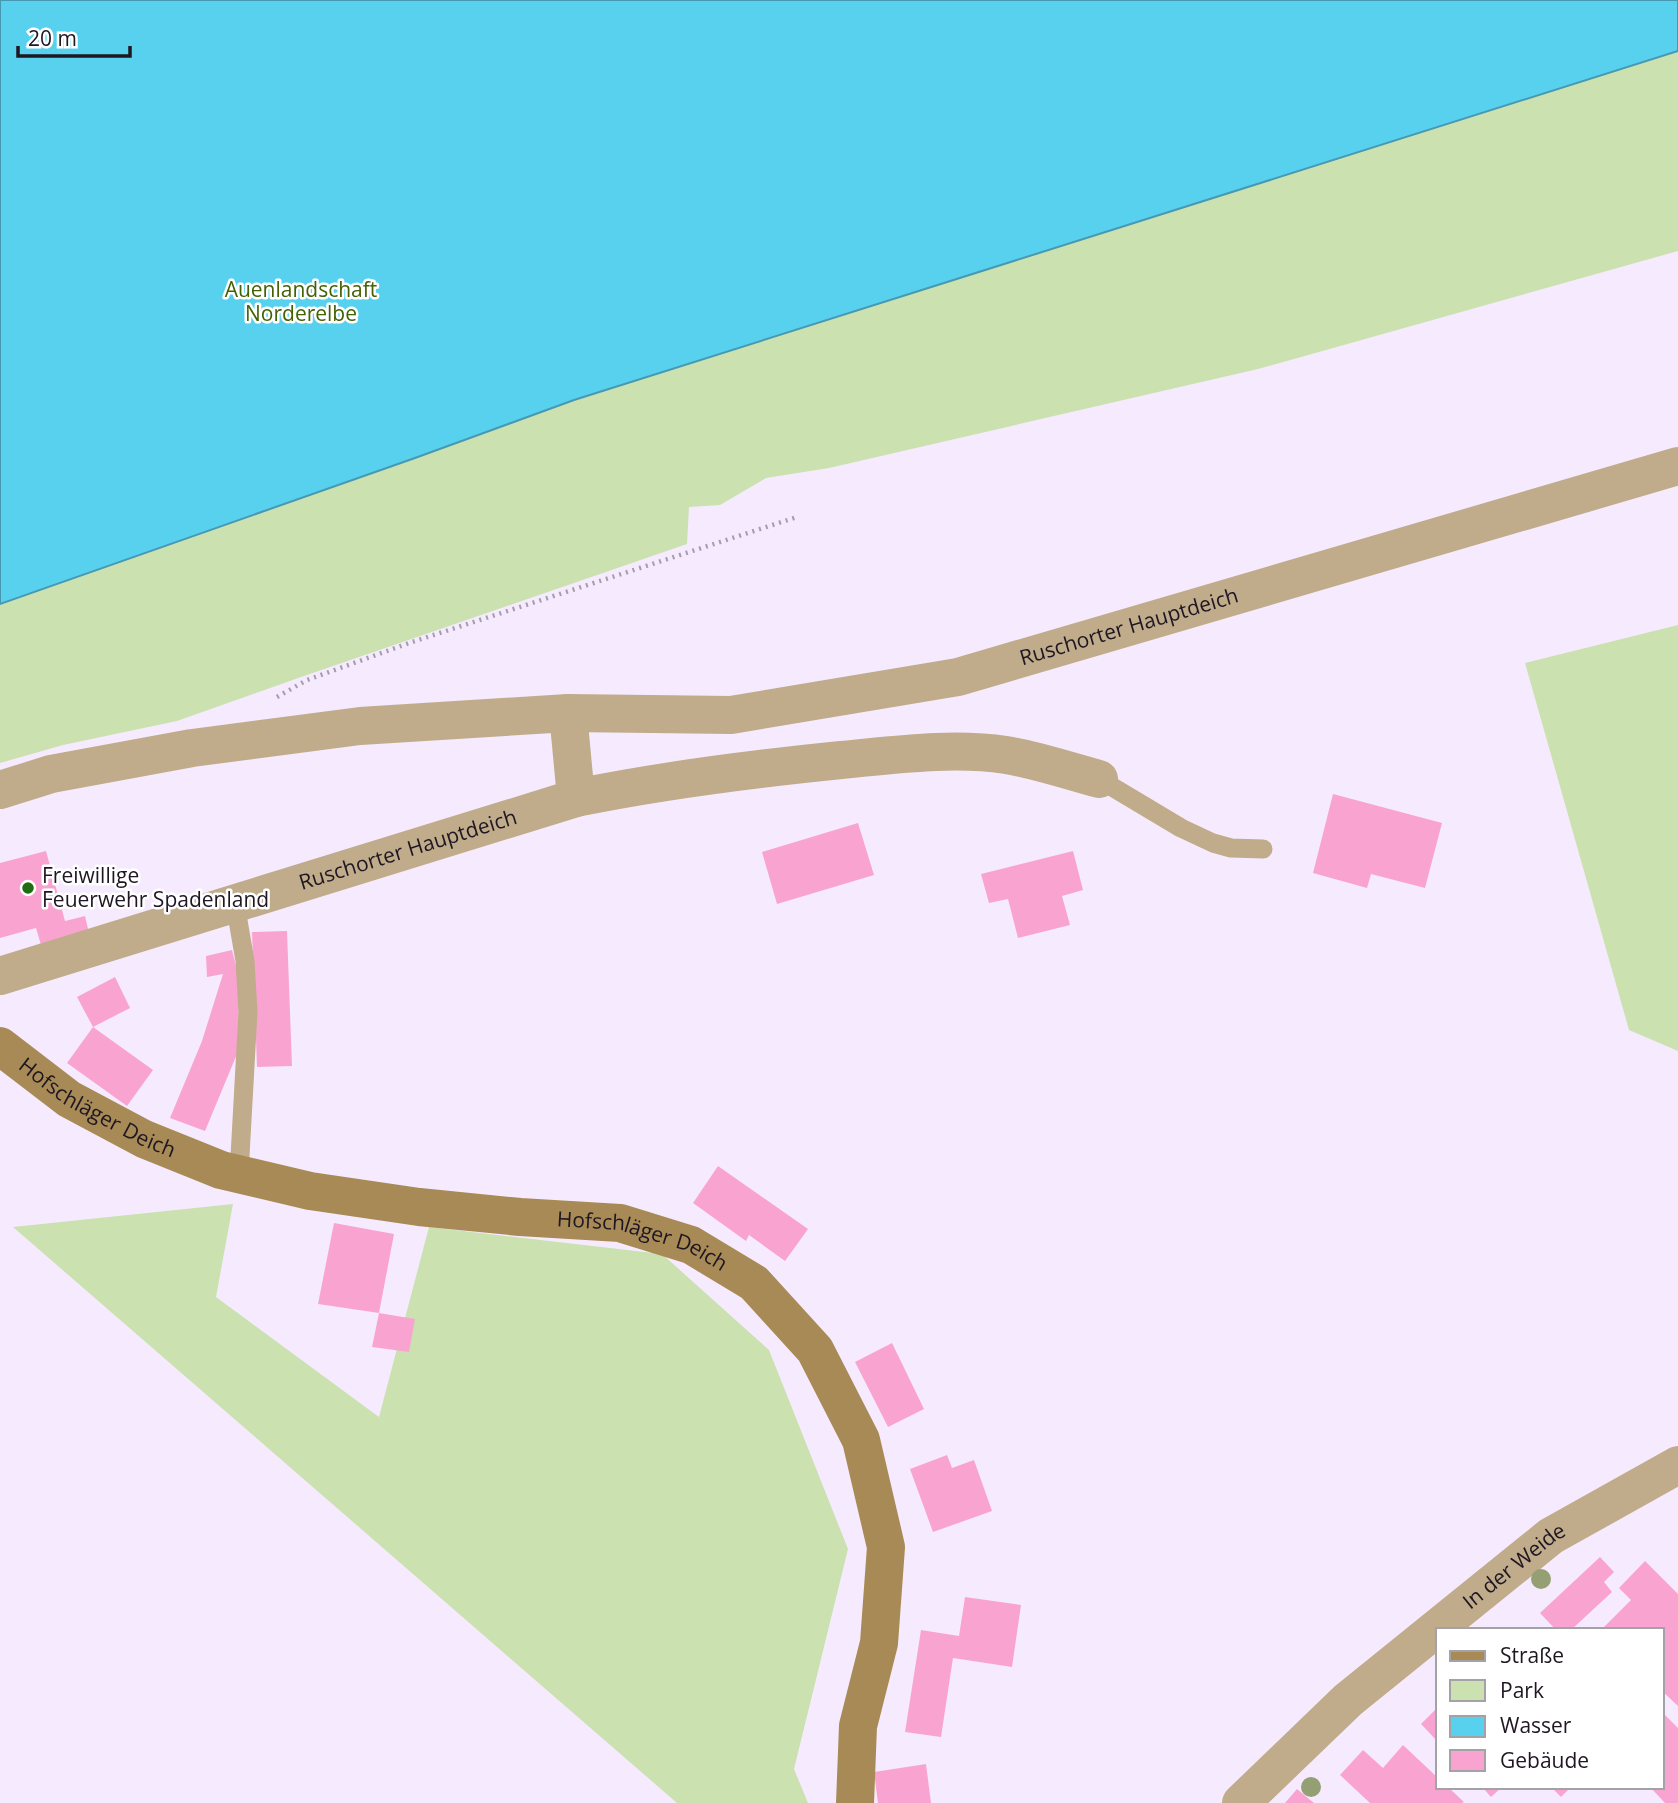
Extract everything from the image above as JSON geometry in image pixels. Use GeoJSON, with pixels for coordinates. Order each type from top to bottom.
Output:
{"type":"FeatureCollection","features":[{"type":"Feature","properties":{"kind":"street","name":"Ruschorter Hauptdeich"},"geometry":{"type":"LineString","coordinates":[[0,790],[51,774],[192,748],[360,726],[568,713],[732,715],[958,677],[1678,466]]}},
{"type":"Feature","properties":{"kind":"street"},"geometry":{"type":"LineString","coordinates":[[568,713],[576,798]]}},
{"type":"Feature","properties":{"kind":"street","name":"Ruschorter Hauptdeich"},"geometry":{"type":"LineString","coordinates":[[0,976],[576,798],[622,789],[731,772],[957,752],[1006,755],[1099,779]]}},
{"type":"Feature","properties":{"kind":"street","name":"Hofschläger Deich"},"geometry":{"type":"LineString","coordinates":[[0,1046],[69,1099],[144,1139],[221,1170],[310,1191],[419,1207],[620,1223],[691,1245],[754,1283],[815,1350],[861,1440],[886,1547],[879,1643],[858,1726],[855,1803]]}},
{"type":"Feature","properties":{"kind":"street","name":"In der Weide"},"geometry":{"type":"LineString","coordinates":[[1437,1628],[1551,1536],[1678,1465]]}},
{"type":"Feature","properties":{"kind":"street","name":"In der Weide"},"geometry":{"type":"LineString","coordinates":[[1241,1803],[1348,1700],[1436,1629]]}},
{"type":"Feature","properties":{"kind":"lane"},"geometry":{"type":"LineString","coordinates":[[1099,779],[1181,828],[1213,843],[1231,848],[1263,849]]}},
{"type":"Feature","properties":{"kind":"lane"},"geometry":{"type":"LineString","coordinates":[[235,903],[245,961],[248,1012],[239,1174]]}},
{"type":"Feature","properties":{"kind":"path"},"geometry":{"type":"LineString","coordinates":[[272,700],[307,680],[399,647],[797,517]]}},
{"type":"Feature","properties":{"kind":"green space","name":"Auenlandschaft Norderelbe"},"geometry":{"type":"Polygon","coordinates":[[[0,0],[1678,0],[1678,251],[1258,369],[829,468],[766,478],[720,505],[689,507],[687,544],[177,721],[63,745],[0,763],[0,0]]]}},
{"type":"Feature","properties":{"kind":"green space"},"geometry":{"type":"Polygon","coordinates":[[[1678,625],[1678,1051],[1629,1030],[1525,663],[1678,625]]]}},
{"type":"Feature","properties":{"kind":"green space"},"geometry":{"type":"Polygon","coordinates":[[[233,1204],[216,1297],[379,1417],[429,1227],[662,1254],[769,1350],[848,1549],[794,1769],[808,1803],[677,1803],[13,1227],[233,1204]]]}},
{"type":"Feature","properties":{"kind":"water","name":"Auenlandschaft Norderelbe"},"geometry":{"type":"Polygon","coordinates":[[[0,0],[1678,0],[1678,51],[574,400],[0,604],[0,0]]]}},
{"type":"Feature","properties":{"kind":"building"},"geometry":{"type":"Polygon","coordinates":[[[1333,794],[1442,823],[1425,888],[1371,874],[1367,888],[1313,873],[1333,794]]]}},
{"type":"Feature","properties":{"kind":"building"},"geometry":{"type":"Polygon","coordinates":[[[858,823],[874,875],[777,904],[762,852],[858,823]]]}},
{"type":"Feature","properties":{"kind":"building","name":"Freiwillige Feuerwehr Spadenland"},"geometry":{"type":"Polygon","coordinates":[[[46,851],[65,921],[85,916],[89,933],[41,945],[36,928],[0,938],[0,863],[46,851]]]}},
{"type":"Feature","properties":{"kind":"building"},"geometry":{"type":"Polygon","coordinates":[[[1073,851],[1083,890],[1062,896],[1070,925],[1018,938],[1008,899],[989,903],[981,874],[1073,851]]]}},
{"type":"Feature","properties":{"kind":"building"},"geometry":{"type":"Polygon","coordinates":[[[287,931],[292,1066],[257,1067],[252,932],[287,931]]]}},
{"type":"Feature","properties":{"kind":"building"},"geometry":{"type":"Polygon","coordinates":[[[232,950],[240,981],[237,1054],[205,1131],[170,1118],[202,1041],[223,974],[207,977],[206,956],[232,950]]]}},
{"type":"Feature","properties":{"kind":"building"},"geometry":{"type":"Polygon","coordinates":[[[115,977],[130,1008],[93,1027],[77,997],[115,977]]]}},
{"type":"Feature","properties":{"kind":"building"},"geometry":{"type":"Polygon","coordinates":[[[93,1027],[153,1070],[127,1106],[67,1063],[93,1027]]]}},
{"type":"Feature","properties":{"kind":"building"},"geometry":{"type":"Polygon","coordinates":[[[718,1166],[808,1229],[785,1261],[749,1235],[746,1241],[693,1203],[718,1166]]]}},
{"type":"Feature","properties":{"kind":"building"},"geometry":{"type":"Polygon","coordinates":[[[334,1223],[394,1234],[379,1313],[318,1304],[334,1223]]]}},
{"type":"Feature","properties":{"kind":"building"},"geometry":{"type":"Polygon","coordinates":[[[379,1313],[415,1319],[409,1352],[372,1347],[379,1313]]]}},
{"type":"Feature","properties":{"kind":"building"},"geometry":{"type":"Polygon","coordinates":[[[892,1343],[924,1409],[888,1427],[855,1362],[892,1343]]]}},
{"type":"Feature","properties":{"kind":"building"},"geometry":{"type":"Polygon","coordinates":[[[947,1455],[952,1468],[974,1460],[992,1511],[933,1532],[910,1469],[947,1455]]]}},
{"type":"Feature","properties":{"kind":"building"},"geometry":{"type":"Polygon","coordinates":[[[1600,1557],[1614,1572],[1604,1582],[1612,1592],[1573,1628],[1554,1628],[1540,1613],[1600,1557]]]}},
{"type":"Feature","properties":{"kind":"building"},"geometry":{"type":"Polygon","coordinates":[[[1645,1561],[1678,1594],[1678,1706],[1664,1693],[1664,1628],[1603,1628],[1631,1600],[1619,1588],[1645,1561]]]}},
{"type":"Feature","properties":{"kind":"building"},"geometry":{"type":"Polygon","coordinates":[[[965,1597],[1021,1605],[1012,1667],[953,1658],[941,1737],[905,1732],[921,1630],[959,1636],[965,1597]]]}},
{"type":"Feature","properties":{"kind":"building"},"geometry":{"type":"Polygon","coordinates":[[[1436,1709],[1436,1740],[1421,1724],[1436,1709]]]}},
{"type":"Feature","properties":{"kind":"building"},"geometry":{"type":"Polygon","coordinates":[[[1664,1714],[1678,1728],[1678,1803],[1665,1803],[1652,1789],[1664,1789],[1664,1714]]]}},
{"type":"Feature","properties":{"kind":"building"},"geometry":{"type":"Polygon","coordinates":[[[1403,1745],[1436,1776],[1436,1789],[1450,1789],[1464,1802],[1370,1803],[1340,1775],[1363,1750],[1383,1768],[1403,1745]]]}},
{"type":"Feature","properties":{"kind":"building"},"geometry":{"type":"Polygon","coordinates":[[[926,1764],[931,1803],[878,1803],[874,1772],[926,1764]]]}},
{"type":"Feature","properties":{"kind":"building"},"geometry":{"type":"Polygon","coordinates":[[[1297,1789],[1314,1803],[1285,1803],[1297,1789]]]}},
{"type":"Feature","properties":{"kind":"building"},"geometry":{"type":"Polygon","coordinates":[[[1484,1789],[1500,1789],[1491,1797],[1484,1789]]]}},
{"type":"Feature","properties":{"kind":"building"},"geometry":{"type":"Polygon","coordinates":[[[1553,1789],[1569,1789],[1561,1797],[1553,1789]]]}},
{"type":"Feature","properties":{"kind":"place","name":"Freiwillige Feuerwehr Spadenland"},"geometry":{"type":"Point","coordinates":[28,888]}}]}
